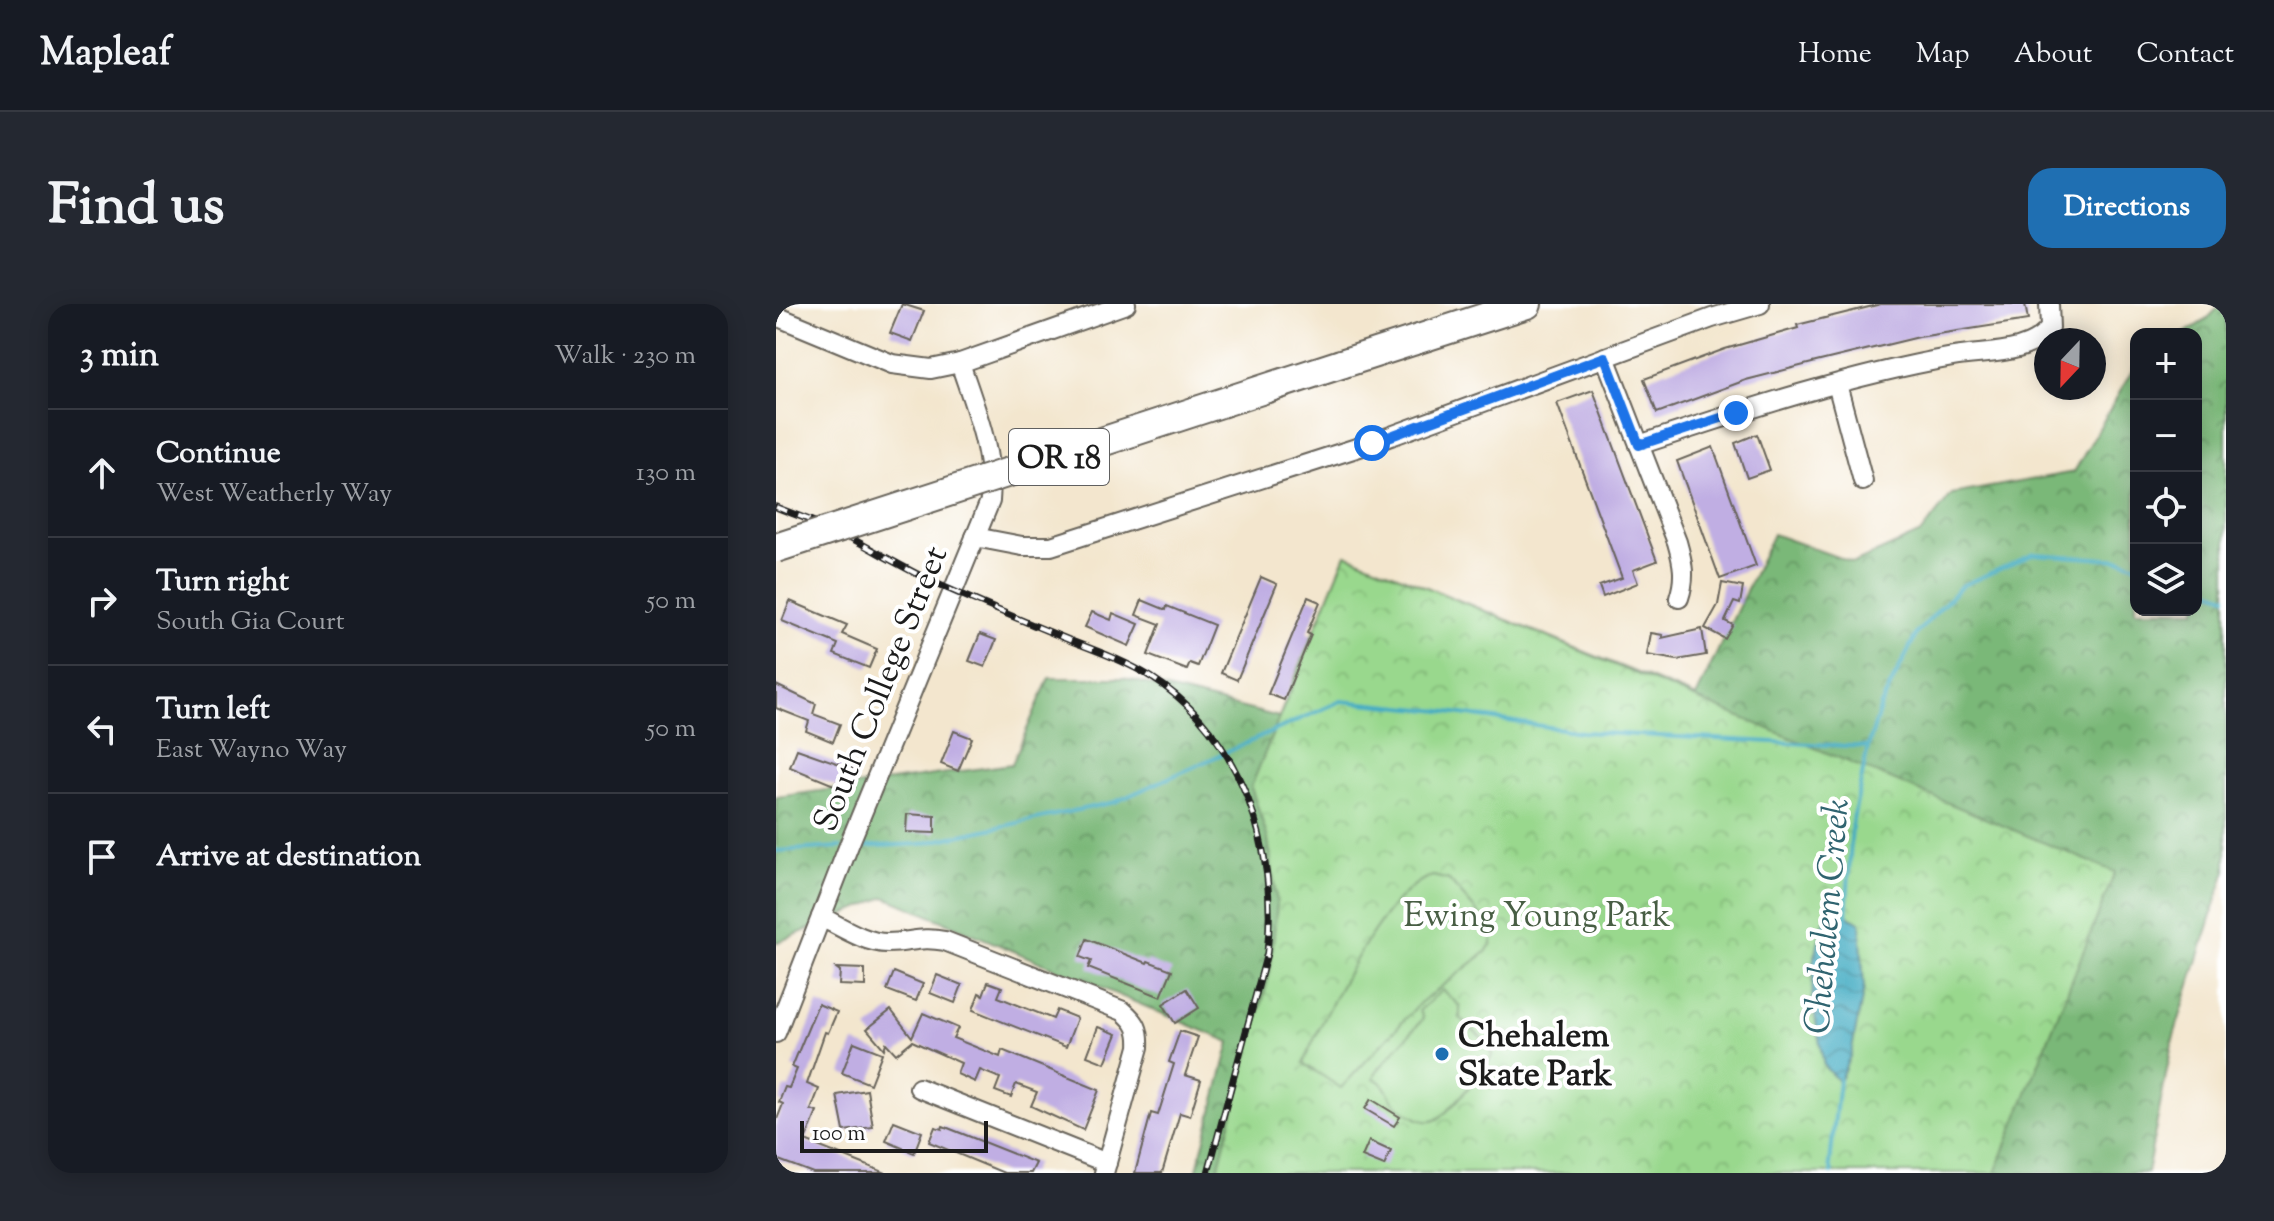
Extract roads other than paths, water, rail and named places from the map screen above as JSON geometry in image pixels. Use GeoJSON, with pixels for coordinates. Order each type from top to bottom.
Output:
{"type":"FeatureCollection","features":[{"type":"Feature","properties":{"kind":"highway","name":"OR 18"},"geometry":{"type":"LineString","coordinates":[[776,548],[1527,304]]}},
{"type":"Feature","properties":{"kind":"street"},"geometry":{"type":"LineString","coordinates":[[776,316],[892,364],[931,369],[960,363],[1126,304]]}},
{"type":"Feature","properties":{"kind":"street"},"geometry":{"type":"LineString","coordinates":[[975,537],[1022,546],[1051,546],[1372,443],[1712,318],[1760,304]]}},
{"type":"Feature","properties":{"kind":"street"},"geometry":{"type":"LineString","coordinates":[[1639,445],[1837,384],[1953,357],[2022,347],[2040,340],[2050,328],[2049,304]]}},
{"type":"Feature","properties":{"kind":"street"},"geometry":{"type":"LineString","coordinates":[[1605,357],[1684,567],[1685,581],[1679,598]]}},
{"type":"Feature","properties":{"kind":"street","name":"South College Street"},"geometry":{"type":"LineString","coordinates":[[776,1033],[990,501],[992,476],[979,420],[960,363]]}},
{"type":"Feature","properties":{"kind":"street"},"geometry":{"type":"LineString","coordinates":[[1837,384],[1863,481]]}},
{"type":"Feature","properties":{"kind":"street"},"geometry":{"type":"LineString","coordinates":[[821,917],[868,939],[885,943],[925,937],[945,941],[1123,1011],[1136,1022],[1140,1036],[1105,1168],[919,1088]]}},
{"type":"Feature","properties":{"kind":"water"},"geometry":{"type":"Polygon","coordinates":[[[1827,914],[1846,915],[1860,922],[1864,988],[1851,1054],[1839,1082],[1824,1066],[1812,999],[1814,956],[1827,914]]]}},
{"type":"Feature","properties":{"kind":"waterway","name":"Chehalem Creek"},"geometry":{"type":"LineString","coordinates":[[1846,919],[1852,824],[1868,747],[1881,705],[1917,633],[1961,586],[2034,554],[2130,563]]}},
{"type":"Feature","properties":{"kind":"waterway","name":"Chehalem Creek"},"geometry":{"type":"LineString","coordinates":[[2202,587],[2226,596]]}},
{"type":"Feature","properties":{"kind":"waterway"},"geometry":{"type":"LineString","coordinates":[[854,847],[920,844],[1115,802],[1341,701],[1442,711],[1582,732],[1868,747]]}},
{"type":"Feature","properties":{"kind":"waterway"},"geometry":{"type":"LineString","coordinates":[[776,851],[841,847]]}},
{"type":"Feature","properties":{"kind":"waterway","name":"Chehalem Creek"},"geometry":{"type":"LineString","coordinates":[[1832,1173],[1830,1164],[1839,1080]]}},
{"type":"Feature","properties":{"kind":"railway"},"geometry":{"type":"LineString","coordinates":[[776,507],[840,533],[938,584],[1151,677],[1183,701],[1209,730],[1231,763],[1248,798],[1260,836],[1267,875],[1267,953],[1208,1173]]}},
{"type":"Feature","properties":{"kind":"place","name":"Chehalem Skate Park"},"geometry":{"type":"Point","coordinates":[1442,1054]}},
{"type":"Feature","properties":{"kind":"park label","name":"Ewing Young Park"},"geometry":{"type":"Point","coordinates":[1537,914]}}]}
